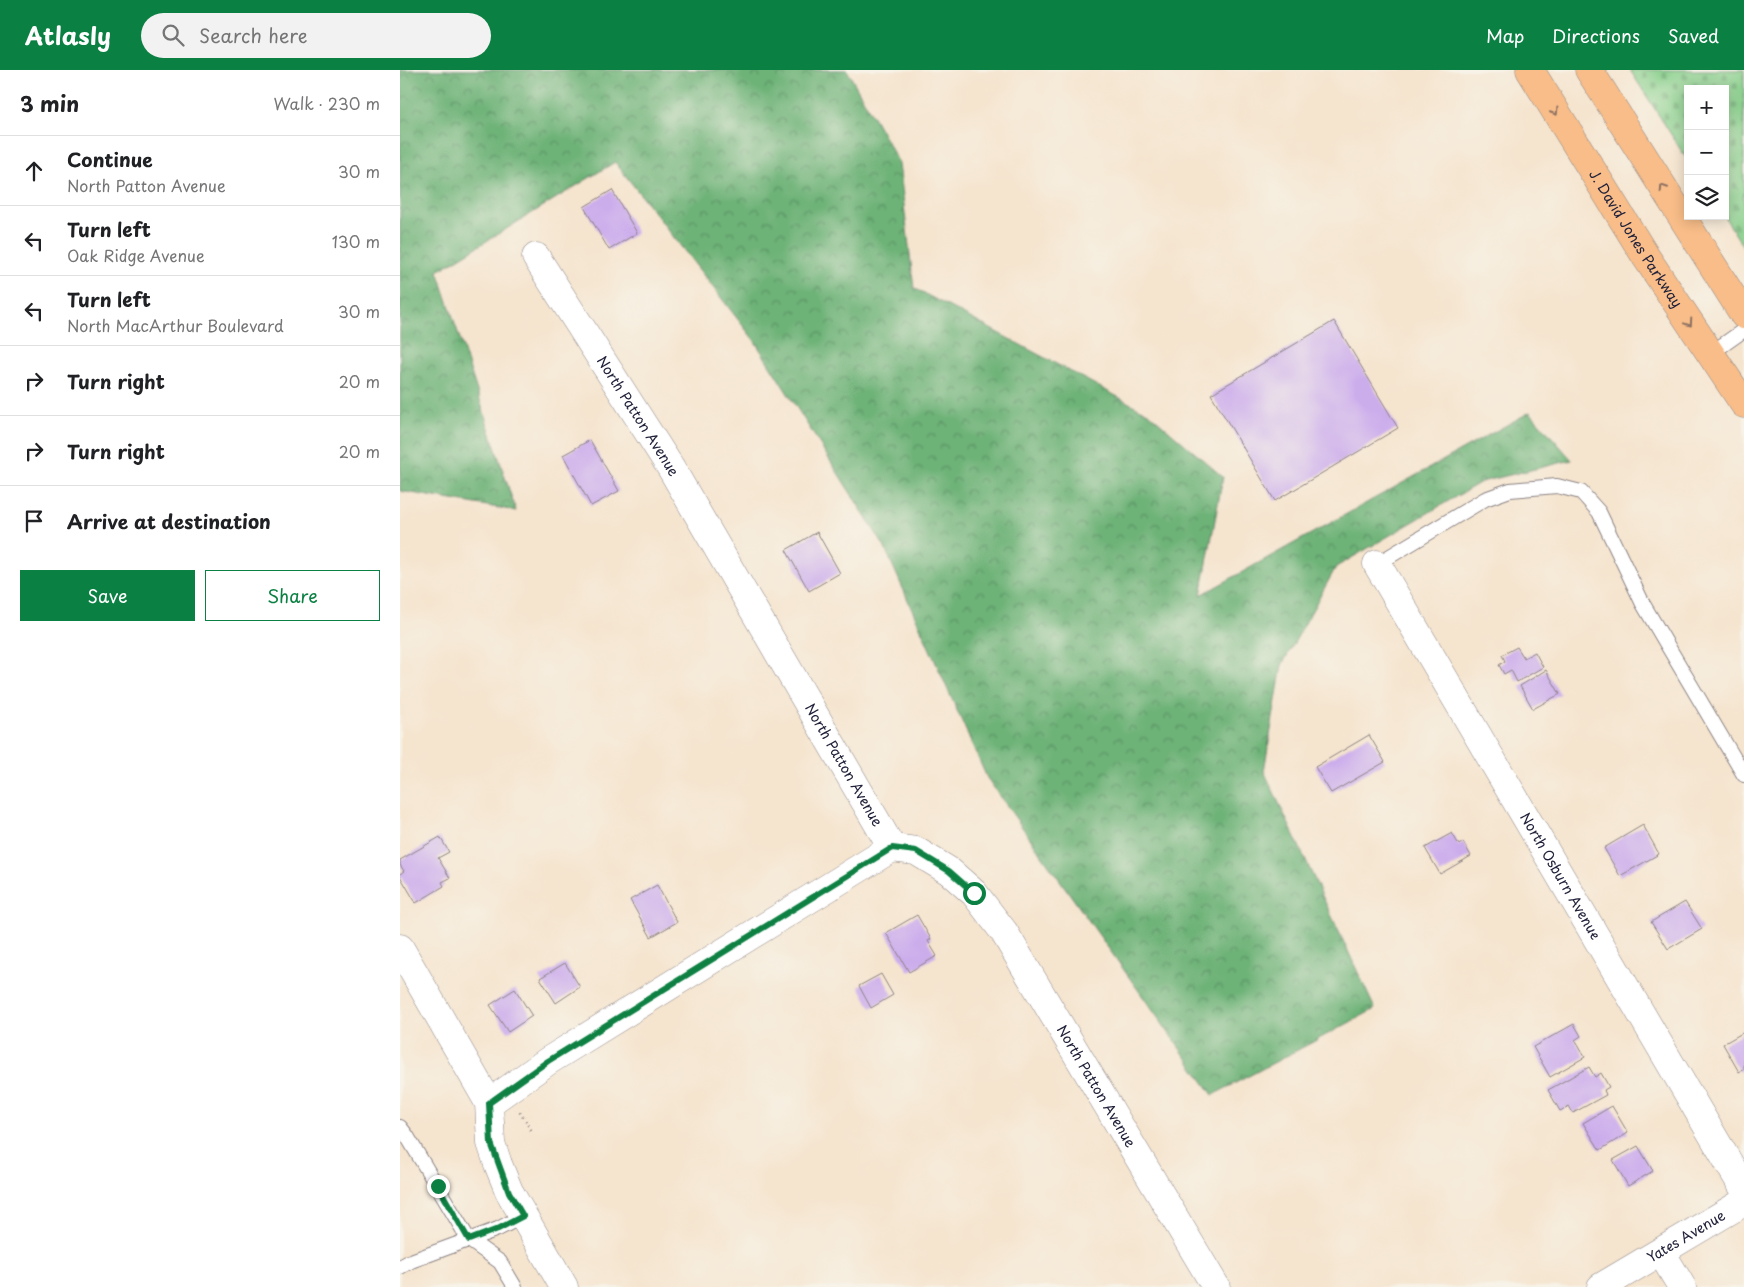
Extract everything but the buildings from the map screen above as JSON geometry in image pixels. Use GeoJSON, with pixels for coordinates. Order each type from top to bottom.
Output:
{"type":"FeatureCollection","features":[{"type":"Feature","properties":{"kind":"main road","name":"J. David Jones Parkway"},"geometry":{"type":"LineString","coordinates":[[1530,70],[1646,257],[1744,404]]}},
{"type":"Feature","properties":{"kind":"main road"},"geometry":{"type":"LineString","coordinates":[[1589,70],[1744,315]]}},
{"type":"Feature","properties":{"kind":"street","name":"North Patton Avenue"},"geometry":{"type":"LineString","coordinates":[[536,257],[671,468],[892,848],[916,851],[949,871],[974,893],[1004,932],[1216,1287]]}},
{"type":"Feature","properties":{"kind":"street","name":"North Osburn Avenue"},"geometry":{"type":"LineString","coordinates":[[1377,564],[1744,1190]]}},
{"type":"Feature","properties":{"kind":"street"},"geometry":{"type":"LineString","coordinates":[[489,1103],[548,1061],[892,848]]}},
{"type":"Feature","properties":{"kind":"street"},"geometry":{"type":"LineString","coordinates":[[400,948],[489,1103],[491,1143],[509,1192],[564,1287]]}},
{"type":"Feature","properties":{"kind":"street","name":"Yates Avenue"},"geometry":{"type":"LineString","coordinates":[[1601,1287],[1744,1202]]}},
{"type":"Feature","properties":{"kind":"street"},"geometry":{"type":"LineString","coordinates":[[1661,1252],[1682,1287]]}},
{"type":"Feature","properties":{"kind":"lane"},"geometry":{"type":"LineString","coordinates":[[1710,354],[1744,330]]}},
{"type":"Feature","properties":{"kind":"lane"},"geometry":{"type":"LineString","coordinates":[[1377,564],[1485,499],[1510,490],[1557,486],[1581,492],[1599,512],[1643,604],[1744,775]]}},
{"type":"Feature","properties":{"kind":"lane"},"geometry":{"type":"LineString","coordinates":[[400,1127],[469,1240],[500,1262],[515,1287]]}},
{"type":"Feature","properties":{"kind":"lane"},"geometry":{"type":"LineString","coordinates":[[400,1267],[498,1229],[523,1216]]}},
{"type":"Feature","properties":{"kind":"green space"},"geometry":{"type":"Polygon","coordinates":[[[400,70],[847,70],[899,163],[914,288],[1150,414],[1223,477],[1201,595],[1530,412],[1572,460],[1481,482],[1336,567],[1282,665],[1264,771],[1375,1009],[1213,1095],[987,778],[884,546],[754,340],[615,162],[438,271],[516,511],[400,491],[400,70]]]}},
{"type":"Feature","properties":{"kind":"green space"},"geometry":{"type":"Polygon","coordinates":[[[1630,70],[1744,70],[1744,248],[1726,220],[1729,220],[1729,85],[1684,85],[1684,155],[1630,70]]]}},
{"type":"Feature","properties":{"kind":"route"},"geometry":{"type":"LineString","coordinates":[[438,1186],[469,1240],[498,1229],[523,1216],[509,1192],[491,1143],[489,1103],[548,1061],[892,848],[916,851],[949,871],[974,893]]}}]}
